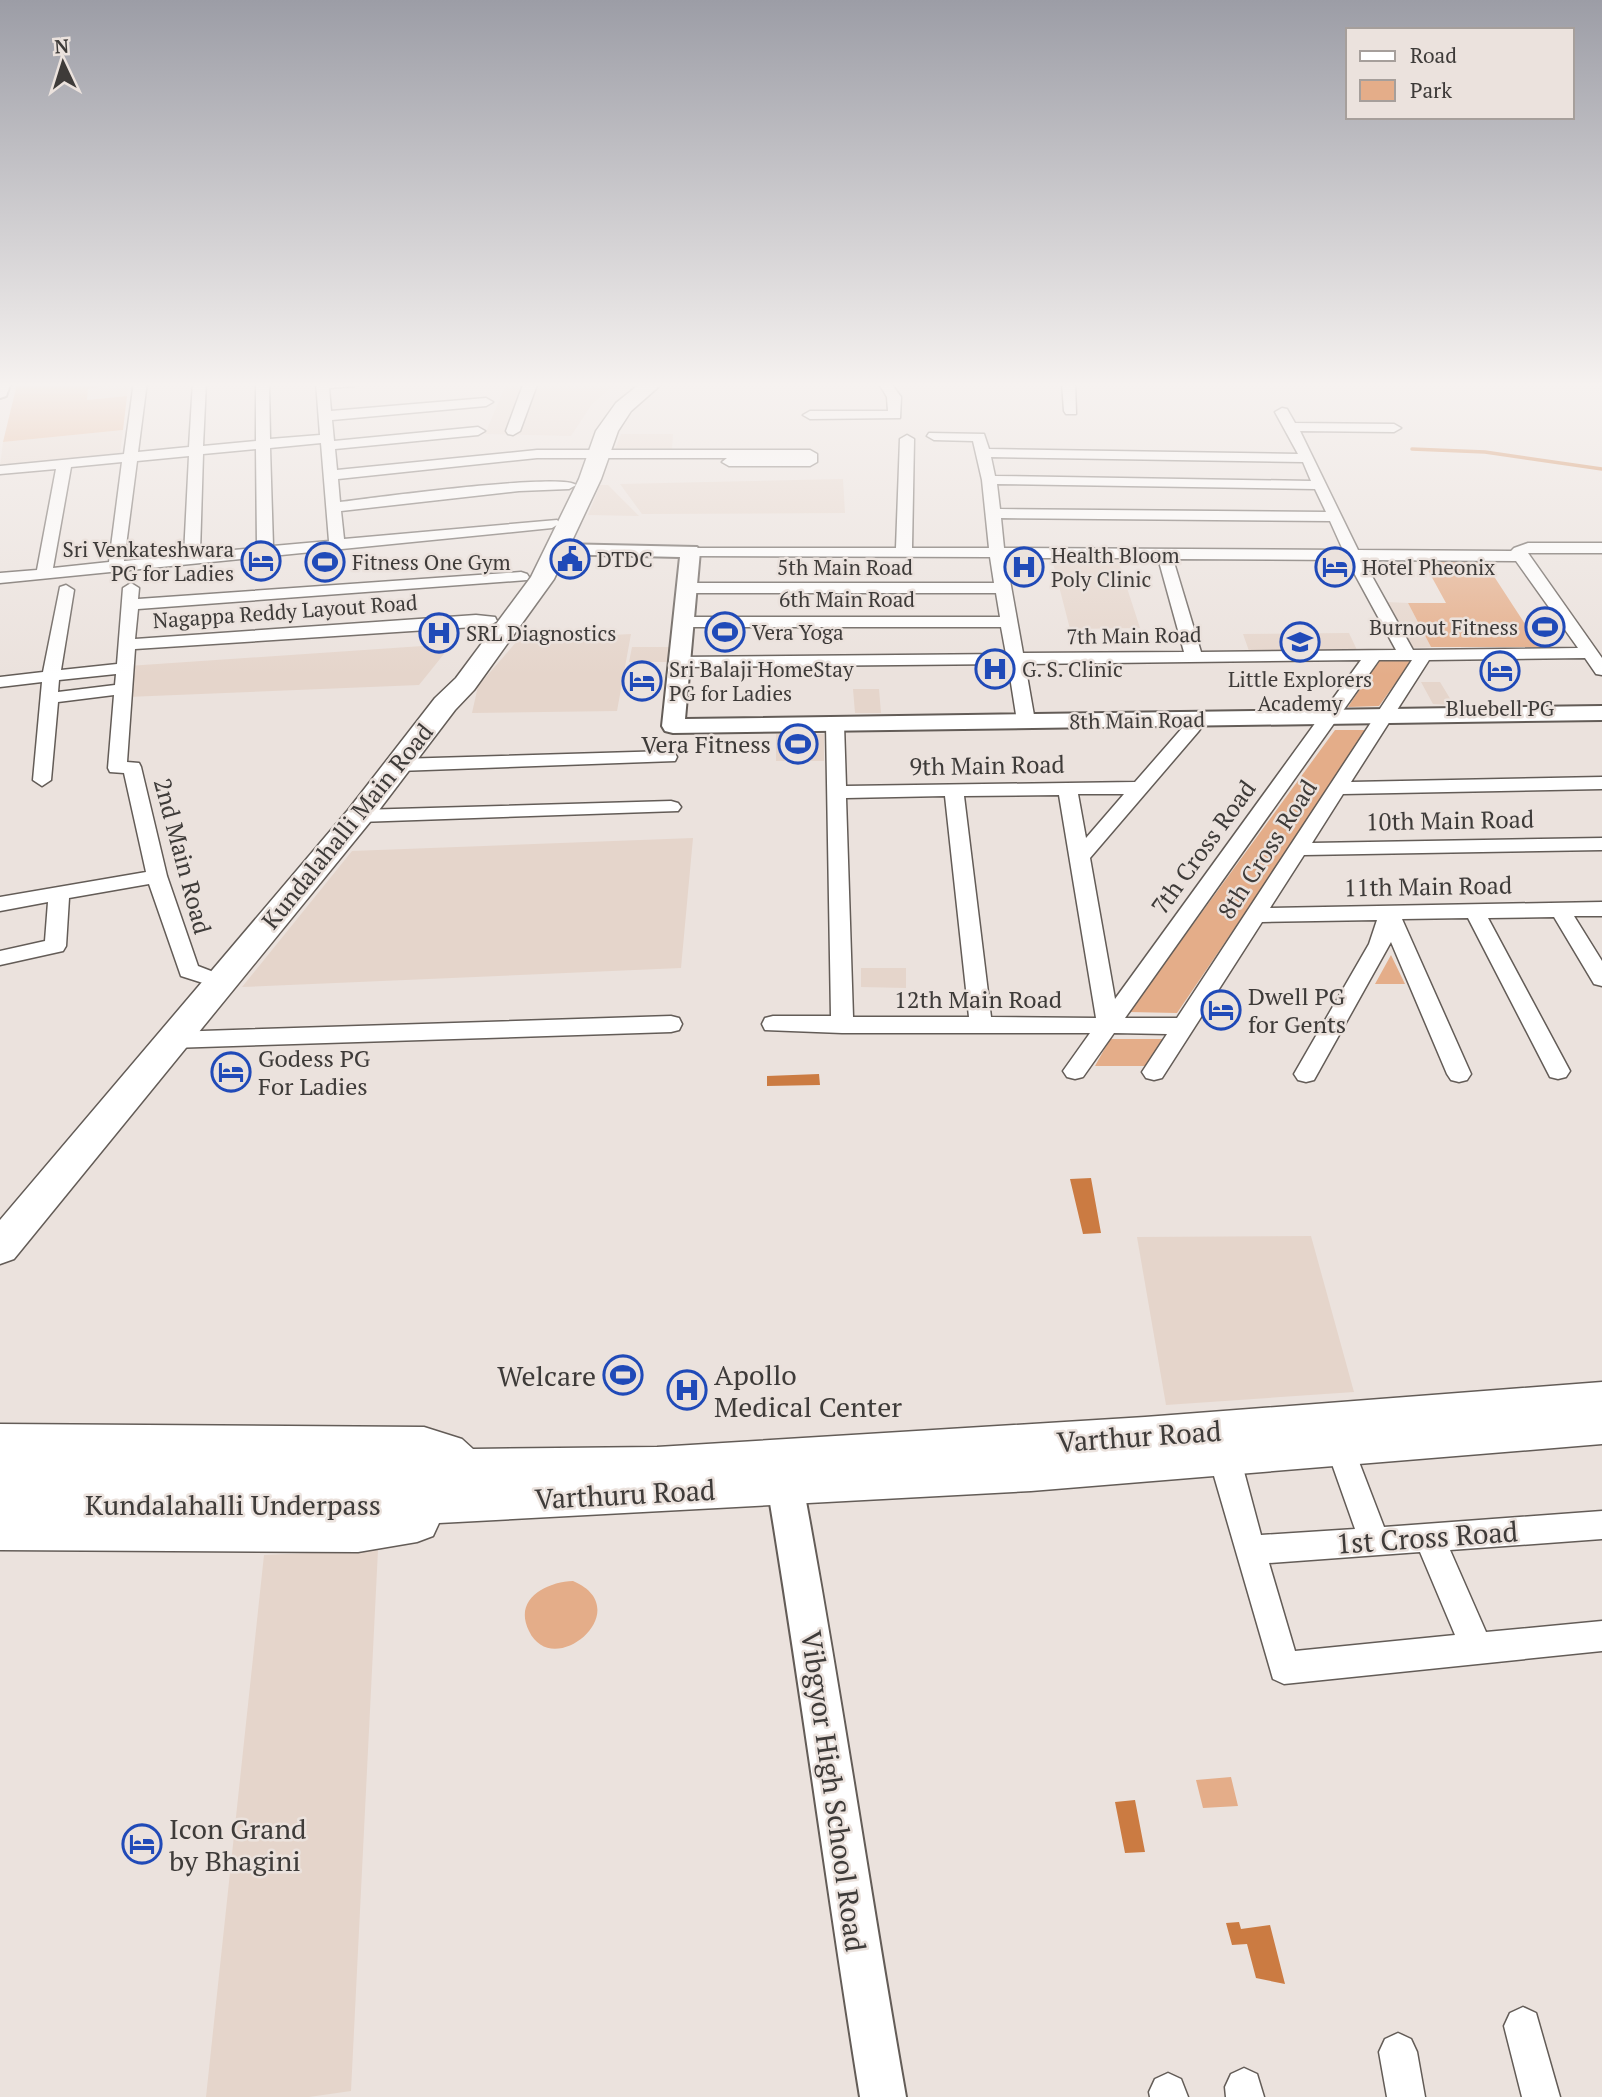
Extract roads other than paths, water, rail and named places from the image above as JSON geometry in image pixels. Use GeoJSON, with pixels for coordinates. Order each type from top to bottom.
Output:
{"type":"FeatureCollection","features":[{"type":"Feature","properties":{"kind":"main road","name":"Kundalahalli Main Road"},"geometry":{"type":"LineString","coordinates":[[0,1214],[354,798],[555,536],[572,480]]}},
{"type":"Feature","properties":{"kind":"main road","name":"Kundalahalli Main Road"},"geometry":{"type":"LineString","coordinates":[[0,1248],[359,816],[445,704],[465,684],[509,625],[555,536],[589,480]]}},
{"type":"Feature","properties":{"kind":"main road","name":"Varthur Road"},"geometry":{"type":"LineString","coordinates":[[785,1485],[1217,1449],[1602,1401]]}},
{"type":"Feature","properties":{"kind":"main road","name":"Varthur Road"},"geometry":{"type":"LineString","coordinates":[[676,1466],[1217,1449],[1341,1450],[1602,1425]]}},
{"type":"Feature","properties":{"kind":"main road"},"geometry":{"type":"LineString","coordinates":[[0,1443],[424,1447],[446,1453],[465,1486],[443,1516],[358,1531],[0,1530]]}},
{"type":"Feature","properties":{"kind":"main road","name":"Varthuru Road"},"geometry":{"type":"LineString","coordinates":[[465,1486],[676,1466]]}},
{"type":"Feature","properties":{"kind":"main road","name":"Kundalahalli Underpass"},"geometry":{"type":"LineString","coordinates":[[0,1475],[391,1474],[465,1486]]}},
{"type":"Feature","properties":{"kind":"main road","name":"Varthuru Road"},"geometry":{"type":"LineString","coordinates":[[465,1486],[785,1485]]}},
{"type":"Feature","properties":{"kind":"main road","name":"Kundalahalli Underpass"},"geometry":{"type":"LineString","coordinates":[[0,1504],[465,1486]]}},
{"type":"Feature","properties":{"kind":"street"},"geometry":{"type":"LineString","coordinates":[[44,574],[61,480]]}},
{"type":"Feature","properties":{"kind":"street"},"geometry":{"type":"LineString","coordinates":[[116,566],[127,480]]}},
{"type":"Feature","properties":{"kind":"street"},"geometry":{"type":"LineString","coordinates":[[192,558],[195,480]]}},
{"type":"Feature","properties":{"kind":"street"},"geometry":{"type":"LineString","coordinates":[[264,480],[265,551]]}},
{"type":"Feature","properties":{"kind":"street"},"geometry":{"type":"LineString","coordinates":[[331,480],[337,545]]}},
{"type":"Feature","properties":{"kind":"street"},"geometry":{"type":"LineString","coordinates":[[334,507],[480,480]]}},
{"type":"Feature","properties":{"kind":"street"},"geometry":{"type":"LineString","coordinates":[[492,544],[524,480]]}},
{"type":"Feature","properties":{"kind":"street"},"geometry":{"type":"LineString","coordinates":[[554,480],[569,485]]}},
{"type":"Feature","properties":{"kind":"street"},"geometry":{"type":"LineString","coordinates":[[904,552],[906,480]]}},
{"type":"Feature","properties":{"kind":"street"},"geometry":{"type":"LineString","coordinates":[[1026,721],[997,553],[989,480],[1320,485]]}},
{"type":"Feature","properties":{"kind":"street"},"geometry":{"type":"LineString","coordinates":[[1318,480],[1353,556],[1416,655]]}},
{"type":"Feature","properties":{"kind":"street"},"geometry":{"type":"LineString","coordinates":[[992,513],[1334,517]]}},
{"type":"Feature","properties":{"kind":"street"},"geometry":{"type":"LineString","coordinates":[[0,578],[500,527],[690,551],[1521,556]]}},
{"type":"Feature","properties":{"kind":"street"},"geometry":{"type":"LineString","coordinates":[[1602,548],[1528,548],[1519,551],[1602,670]]}},
{"type":"Feature","properties":{"kind":"street"},"geometry":{"type":"LineString","coordinates":[[679,662],[690,551]]}},
{"type":"Feature","properties":{"kind":"street"},"geometry":{"type":"LineString","coordinates":[[1164,554],[1194,657]]}},
{"type":"Feature","properties":{"kind":"street","name":"2nd Main Road"},"geometry":{"type":"LineString","coordinates":[[203,976],[189,971],[156,876],[132,767],[117,768],[129,597],[259,593],[521,577]]}},
{"type":"Feature","properties":{"kind":"street","name":"5th Main Road"},"geometry":{"type":"LineString","coordinates":[[687,588],[1003,588]]}},
{"type":"Feature","properties":{"kind":"street"},"geometry":{"type":"LineString","coordinates":[[42,780],[51,676],[66,590]]}},
{"type":"Feature","properties":{"kind":"street","name":"Nagappa Reddy Layout Road"},"geometry":{"type":"LineString","coordinates":[[125,645],[489,621]]}},
{"type":"Feature","properties":{"kind":"street","name":"6th Main Road"},"geometry":{"type":"LineString","coordinates":[[684,622],[1010,622]]}},
{"type":"Feature","properties":{"kind":"street","name":"7th Main Road"},"geometry":{"type":"LineString","coordinates":[[679,662],[1589,653]]}},
{"type":"Feature","properties":{"kind":"street","name":"7th Cross Road"},"geometry":{"type":"LineString","coordinates":[[1075,1071],[1374,655]]}},
{"type":"Feature","properties":{"kind":"street","name":"8th Cross Road"},"geometry":{"type":"LineString","coordinates":[[1154,1072],[1385,716],[1416,655]]}},
{"type":"Feature","properties":{"kind":"street","name":"8th Main Road"},"geometry":{"type":"LineString","coordinates":[[679,662],[673,726],[1602,713]]}},
{"type":"Feature","properties":{"kind":"street"},"geometry":{"type":"LineString","coordinates":[[0,682],[123,668]]}},
{"type":"Feature","properties":{"kind":"street"},"geometry":{"type":"LineString","coordinates":[[50,698],[121,689]]}},
{"type":"Feature","properties":{"kind":"street"},"geometry":{"type":"LineString","coordinates":[[1080,857],[1192,729],[1190,719]]}},
{"type":"Feature","properties":{"kind":"street"},"geometry":{"type":"LineString","coordinates":[[835,724],[842,1025]]}},
{"type":"Feature","properties":{"kind":"street"},"geometry":{"type":"LineString","coordinates":[[398,765],[668,757]]}},
{"type":"Feature","properties":{"kind":"street"},"geometry":{"type":"LineString","coordinates":[[1338,788],[1602,783]]}},
{"type":"Feature","properties":{"kind":"street","name":"9th Main Road"},"geometry":{"type":"LineString","coordinates":[[836,792],[1139,788]]}},
{"type":"Feature","properties":{"kind":"street"},"geometry":{"type":"LineString","coordinates":[[1068,789],[1108,1025]]}},
{"type":"Feature","properties":{"kind":"street"},"geometry":{"type":"LineString","coordinates":[[954,790],[981,1025]]}},
{"type":"Feature","properties":{"kind":"street"},"geometry":{"type":"LineString","coordinates":[[359,816],[671,807]]}},
{"type":"Feature","properties":{"kind":"street","name":"10th Main Road"},"geometry":{"type":"LineString","coordinates":[[1298,849],[1602,844]]}},
{"type":"Feature","properties":{"kind":"street"},"geometry":{"type":"LineString","coordinates":[[0,904],[156,876]]}},
{"type":"Feature","properties":{"kind":"street"},"geometry":{"type":"LineString","coordinates":[[0,958],[55,946],[59,892]]}},
{"type":"Feature","properties":{"kind":"street","name":"11th Main Road"},"geometry":{"type":"LineString","coordinates":[[1255,915],[1602,909]]}},
{"type":"Feature","properties":{"kind":"street"},"geometry":{"type":"LineString","coordinates":[[1560,910],[1602,979]]}},
{"type":"Feature","properties":{"kind":"street"},"geometry":{"type":"LineString","coordinates":[[1475,912],[1558,1071]]}},
{"type":"Feature","properties":{"kind":"street"},"geometry":{"type":"LineString","coordinates":[[1306,1074],[1380,944],[1389,913]]}},
{"type":"Feature","properties":{"kind":"street"},"geometry":{"type":"LineString","coordinates":[[1389,913],[1459,1074]]}},
{"type":"Feature","properties":{"kind":"street"},"geometry":{"type":"LineString","coordinates":[[171,1040],[671,1024]]}},
{"type":"Feature","properties":{"kind":"street","name":"12th Main Road"},"geometry":{"type":"LineString","coordinates":[[773,1024],[1184,1026]]}},
{"type":"Feature","properties":{"kind":"street"},"geometry":{"type":"LineString","coordinates":[[1217,1449],[1229,1476],[1252,1550],[1284,1668],[1602,1636]]}},
{"type":"Feature","properties":{"kind":"street"},"geometry":{"type":"LineString","coordinates":[[1341,1450],[1374,1541]]}},
{"type":"Feature","properties":{"kind":"street","name":"Vibgyor High School Road"},"geometry":{"type":"LineString","coordinates":[[785,1485],[810,1627],[852,1916],[883,2097]]}},
{"type":"Feature","properties":{"kind":"street","name":"1st Cross Road"},"geometry":{"type":"LineString","coordinates":[[1252,1550],[1602,1525]]}},
{"type":"Feature","properties":{"kind":"street"},"geometry":{"type":"LineString","coordinates":[[1429,1537],[1477,1649]]}},
{"type":"Feature","properties":{"kind":"street"},"geometry":{"type":"LineString","coordinates":[[1523,2026],[1541,2097]]}},
{"type":"Feature","properties":{"kind":"street"},"geometry":{"type":"LineString","coordinates":[[1398,2052],[1406,2097]]}},
{"type":"Feature","properties":{"kind":"place","name":"DTDC"},"geometry":{"type":"Point","coordinates":[570,559]}},
{"type":"Feature","properties":{"kind":"place","name":"Sri Venkateshwara PG for Ladies"},"geometry":{"type":"Point","coordinates":[261,561]}},
{"type":"Feature","properties":{"kind":"place","name":"Fitness One Gym"},"geometry":{"type":"Point","coordinates":[325,562]}},
{"type":"Feature","properties":{"kind":"place","name":"Health Bloom Poly Clinic"},"geometry":{"type":"Point","coordinates":[1024,567]}},
{"type":"Feature","properties":{"kind":"place","name":"Hotel Pheonix"},"geometry":{"type":"Point","coordinates":[1335,567]}},
{"type":"Feature","properties":{"kind":"place","name":"Burnout Fitness"},"geometry":{"type":"Point","coordinates":[1545,627]}},
{"type":"Feature","properties":{"kind":"place","name":"Vera Yoga"},"geometry":{"type":"Point","coordinates":[725,632]}},
{"type":"Feature","properties":{"kind":"place","name":"SRL Diagnostics"},"geometry":{"type":"Point","coordinates":[439,633]}},
{"type":"Feature","properties":{"kind":"place","name":"Little Explorers Academy"},"geometry":{"type":"Point","coordinates":[1300,642]}},
{"type":"Feature","properties":{"kind":"place","name":"G. S. Clinic"},"geometry":{"type":"Point","coordinates":[995,669]}},
{"type":"Feature","properties":{"kind":"place","name":"Bluebell PG"},"geometry":{"type":"Point","coordinates":[1500,671]}},
{"type":"Feature","properties":{"kind":"place","name":"Sri Balaji HomeStay PG for Ladies"},"geometry":{"type":"Point","coordinates":[642,681]}},
{"type":"Feature","properties":{"kind":"place","name":"Vera Fitness"},"geometry":{"type":"Point","coordinates":[798,744]}},
{"type":"Feature","properties":{"kind":"place","name":"Dwell PG for Gents"},"geometry":{"type":"Point","coordinates":[1221,1010]}},
{"type":"Feature","properties":{"kind":"place","name":"Godess PG For Ladies"},"geometry":{"type":"Point","coordinates":[231,1072]}},
{"type":"Feature","properties":{"kind":"place","name":"Welcare"},"geometry":{"type":"Point","coordinates":[623,1375]}},
{"type":"Feature","properties":{"kind":"place","name":"Apollo Medical Center"},"geometry":{"type":"Point","coordinates":[687,1390]}},
{"type":"Feature","properties":{"kind":"place","name":"Icon Grand by Bhagini"},"geometry":{"type":"Point","coordinates":[142,1844]}}]}
